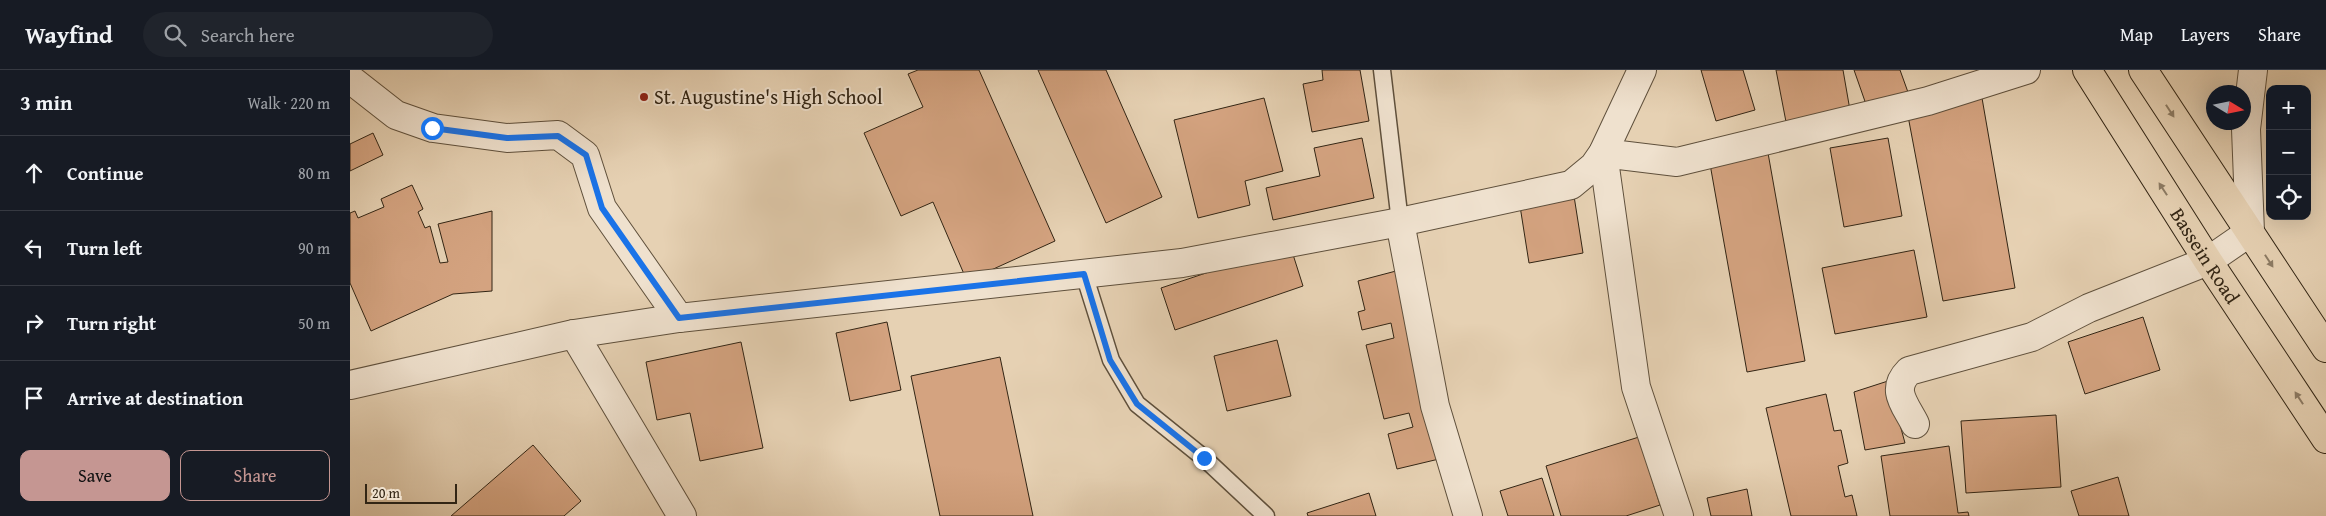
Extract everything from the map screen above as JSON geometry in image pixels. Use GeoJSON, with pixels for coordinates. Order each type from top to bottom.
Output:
{"type":"FeatureCollection","features":[{"type":"Feature","properties":{"kind":"main road","name":"Bassein Road"},"geometry":{"type":"LineString","coordinates":[[2087,70],[2208,260],[2326,439]]}},
{"type":"Feature","properties":{"kind":"main road"},"geometry":{"type":"LineString","coordinates":[[2143,70],[2326,348]]}},
{"type":"Feature","properties":{"kind":"street"},"geometry":{"type":"LineString","coordinates":[[350,385],[574,334],[679,318],[1182,263],[1400,222],[1571,185],[1594,166],[1603,153],[1642,70]]}},
{"type":"Feature","properties":{"kind":"street"},"geometry":{"type":"LineString","coordinates":[[1603,153],[1678,162],[1928,101],[2026,70]]}},
{"type":"Feature","properties":{"kind":"street"},"geometry":{"type":"LineString","coordinates":[[1915,424],[1899,392],[1901,380],[1909,371],[2032,337],[2089,308],[2208,260],[2250,232],[2246,129],[2253,70]]}},
{"type":"Feature","properties":{"kind":"street"},"geometry":{"type":"LineString","coordinates":[[350,79],[396,115],[432,128],[507,138],[558,136],[586,155],[602,208],[679,318]]}},
{"type":"Feature","properties":{"kind":"street"},"geometry":{"type":"LineString","coordinates":[[1603,153],[1636,386],[1679,516]]}},
{"type":"Feature","properties":{"kind":"street"},"geometry":{"type":"LineString","coordinates":[[1400,222],[1435,406],[1468,516]]}},
{"type":"Feature","properties":{"kind":"street"},"geometry":{"type":"LineString","coordinates":[[574,334],[682,516]]}},
{"type":"Feature","properties":{"kind":"lane"},"geometry":{"type":"LineString","coordinates":[[1382,70],[1400,222]]}},
{"type":"Feature","properties":{"kind":"lane"},"geometry":{"type":"LineString","coordinates":[[1084,274],[1110,360],[1137,404],[1204,458],[1266,516]]}},
{"type":"Feature","properties":{"kind":"building"},"geometry":{"type":"Polygon","coordinates":[[[918,70],[979,70],[1055,241],[967,281],[933,202],[901,216],[864,133],[923,107],[908,74],[918,70]]]}},
{"type":"Feature","properties":{"kind":"building"},"geometry":{"type":"Polygon","coordinates":[[[1038,70],[1106,70],[1162,197],[1106,223],[1038,70]]]}},
{"type":"Feature","properties":{"kind":"building"},"geometry":{"type":"Polygon","coordinates":[[[1322,70],[1360,70],[1369,121],[1312,132],[1303,84],[1323,80],[1322,70]]]}},
{"type":"Feature","properties":{"kind":"building"},"geometry":{"type":"Polygon","coordinates":[[[1701,70],[1743,70],[1755,110],[1716,121],[1701,70]]]}},
{"type":"Feature","properties":{"kind":"building"},"geometry":{"type":"Polygon","coordinates":[[[1776,70],[1843,70],[1851,116],[1787,127],[1776,70]]]}},
{"type":"Feature","properties":{"kind":"building"},"geometry":{"type":"Polygon","coordinates":[[[1854,70],[1900,70],[1909,95],[1868,110],[1854,70]]]}},
{"type":"Feature","properties":{"kind":"building"},"geometry":{"type":"Polygon","coordinates":[[[1264,98],[1283,171],[1245,181],[1250,205],[1198,218],[1174,120],[1264,98]]]}},
{"type":"Feature","properties":{"kind":"building"},"geometry":{"type":"Polygon","coordinates":[[[1982,98],[2015,288],[1943,301],[1908,116],[1982,98]]]}},
{"type":"Feature","properties":{"kind":"building"},"geometry":{"type":"Polygon","coordinates":[[[373,133],[383,155],[350,171],[350,144],[373,133]]]}},
{"type":"Feature","properties":{"kind":"building"},"geometry":{"type":"Polygon","coordinates":[[[1362,138],[1374,198],[1273,220],[1266,188],[1320,176],[1314,148],[1362,138]]]}},
{"type":"Feature","properties":{"kind":"building"},"geometry":{"type":"Polygon","coordinates":[[[1888,138],[1902,216],[1844,227],[1830,148],[1888,138]]]}},
{"type":"Feature","properties":{"kind":"building"},"geometry":{"type":"Polygon","coordinates":[[[1768,153],[1805,361],[1747,372],[1710,164],[1768,153]]]}},
{"type":"Feature","properties":{"kind":"building"},"geometry":{"type":"Polygon","coordinates":[[[412,185],[423,209],[418,212],[425,228],[430,226],[440,263],[448,262],[438,224],[492,211],[492,291],[453,294],[371,331],[350,283],[350,213],[355,211],[358,218],[384,207],[381,199],[412,185]]]}},
{"type":"Feature","properties":{"kind":"building"},"geometry":{"type":"Polygon","coordinates":[[[1574,196],[1583,253],[1529,263],[1520,206],[1574,196]]]}},
{"type":"Feature","properties":{"kind":"building"},"geometry":{"type":"Polygon","coordinates":[[[1290,245],[1303,286],[1175,330],[1161,288],[1290,245]]]}},
{"type":"Feature","properties":{"kind":"building"},"geometry":{"type":"Polygon","coordinates":[[[1914,250],[1927,317],[1835,334],[1822,268],[1914,250]]]}},
{"type":"Feature","properties":{"kind":"building"},"geometry":{"type":"Polygon","coordinates":[[[1396,271],[1439,459],[1397,469],[1388,434],[1413,427],[1409,413],[1384,419],[1366,345],[1394,338],[1391,323],[1362,330],[1358,312],[1365,310],[1358,281],[1396,271]]]}},
{"type":"Feature","properties":{"kind":"building"},"geometry":{"type":"Polygon","coordinates":[[[2143,317],[2160,370],[2085,394],[2068,342],[2143,317]]]}},
{"type":"Feature","properties":{"kind":"building"},"geometry":{"type":"Polygon","coordinates":[[[887,322],[901,390],[850,401],[836,333],[887,322]]]}},
{"type":"Feature","properties":{"kind":"building"},"geometry":{"type":"Polygon","coordinates":[[[1277,340],[1291,396],[1227,411],[1214,356],[1277,340]]]}},
{"type":"Feature","properties":{"kind":"building"},"geometry":{"type":"Polygon","coordinates":[[[741,342],[763,448],[700,461],[690,413],[657,420],[646,362],[741,342]]]}},
{"type":"Feature","properties":{"kind":"building"},"geometry":{"type":"Polygon","coordinates":[[[1000,357],[1033,516],[940,516],[911,376],[1000,357]]]}},
{"type":"Feature","properties":{"kind":"building"},"geometry":{"type":"Polygon","coordinates":[[[1888,381],[1905,443],[1865,450],[1854,392],[1888,381]]]}},
{"type":"Feature","properties":{"kind":"building"},"geometry":{"type":"Polygon","coordinates":[[[1826,394],[1834,431],[1841,430],[1848,463],[1838,466],[1845,497],[1852,495],[1857,516],[1791,516],[1766,408],[1826,394]]]}},
{"type":"Feature","properties":{"kind":"building"},"geometry":{"type":"Polygon","coordinates":[[[2056,415],[2061,487],[1966,493],[1961,421],[2056,415]]]}},
{"type":"Feature","properties":{"kind":"building"},"geometry":{"type":"Polygon","coordinates":[[[1639,437],[1660,505],[1626,516],[1561,516],[1546,466],[1639,437]]]}},
{"type":"Feature","properties":{"kind":"building"},"geometry":{"type":"Polygon","coordinates":[[[533,445],[581,501],[564,516],[451,516],[533,445]]]}},
{"type":"Feature","properties":{"kind":"building"},"geometry":{"type":"Polygon","coordinates":[[[1949,446],[1958,513],[1968,512],[1969,516],[1890,516],[1881,456],[1949,446]]]}},
{"type":"Feature","properties":{"kind":"building"},"geometry":{"type":"Polygon","coordinates":[[[2118,477],[2129,516],[2079,516],[2071,491],[2118,477]]]}},
{"type":"Feature","properties":{"kind":"building"},"geometry":{"type":"Polygon","coordinates":[[[1542,478],[1554,516],[1508,516],[1500,491],[1542,478]]]}},
{"type":"Feature","properties":{"kind":"building"},"geometry":{"type":"Polygon","coordinates":[[[1747,489],[1752,516],[1711,516],[1707,498],[1747,489]]]}},
{"type":"Feature","properties":{"kind":"building"},"geometry":{"type":"Polygon","coordinates":[[[1369,493],[1376,516],[1308,516],[1307,513],[1369,493]]]}},
{"type":"Feature","properties":{"kind":"place","name":"St. Augustine's High School"},"geometry":{"type":"Point","coordinates":[644,97]}},
{"type":"Feature","properties":{"kind":"route"},"geometry":{"type":"LineString","coordinates":[[432,128],[507,138],[558,136],[586,155],[602,208],[679,318],[1084,274],[1110,360],[1137,404],[1204,458]]}}]}
